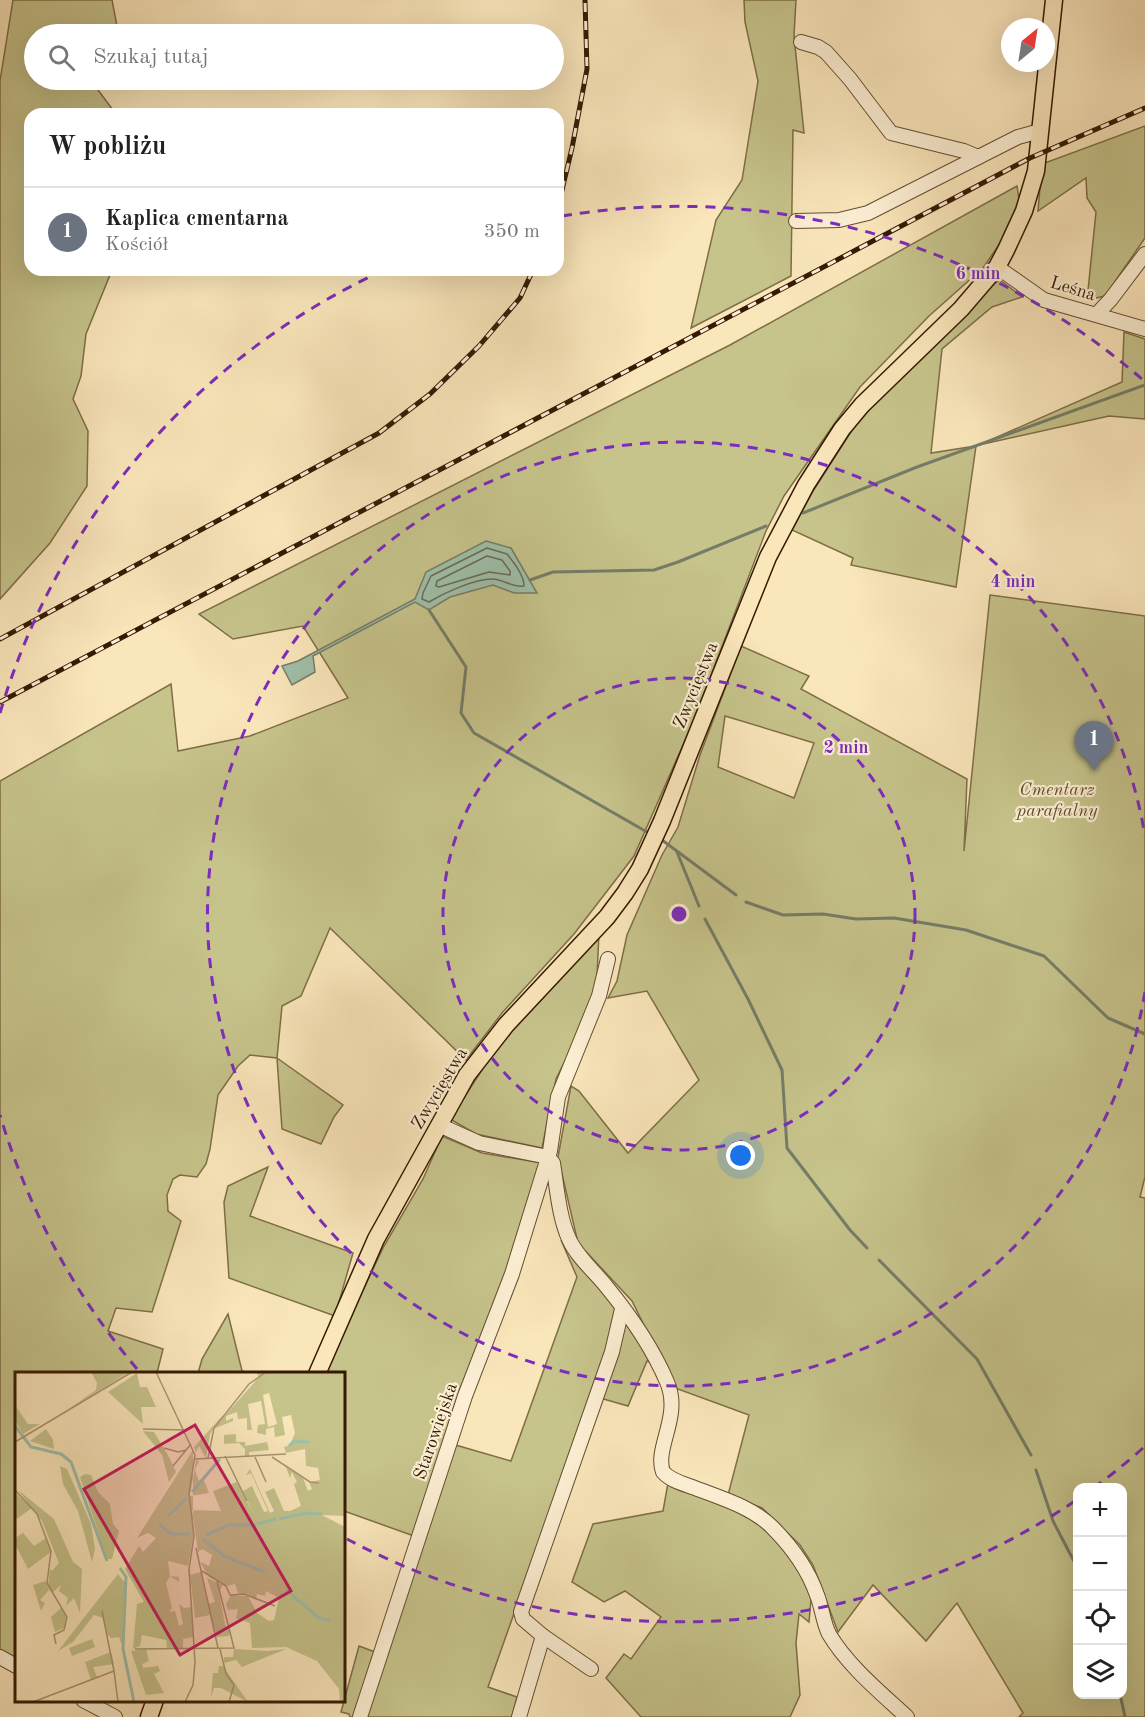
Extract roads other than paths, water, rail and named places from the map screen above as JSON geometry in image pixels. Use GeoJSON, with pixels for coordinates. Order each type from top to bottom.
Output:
{"type":"FeatureCollection","features":[{"type":"Feature","properties":{"kind":"main road","name":"Zwycięstwa"},"geometry":{"type":"LineString","coordinates":[[318,1372],[376,1239],[467,1075],[489,1044],[607,916],[636,875],[662,821],[768,557],[796,503],[833,443],[862,405],[961,309],[997,267],[1032,190],[1054,0]]}},
{"type":"Feature","properties":{"kind":"main road"},"geometry":{"type":"LineString","coordinates":[[149,1717],[155,1702]]}},
{"type":"Feature","properties":{"kind":"street"},"geometry":{"type":"LineString","coordinates":[[801,42],[826,52],[891,133],[969,152],[978,157]]}},
{"type":"Feature","properties":{"kind":"street"},"geometry":{"type":"LineString","coordinates":[[796,221],[839,220],[868,213],[1018,137],[1040,131]]}},
{"type":"Feature","properties":{"kind":"street"},"geometry":{"type":"LineString","coordinates":[[1096,314],[1145,254]]}},
{"type":"Feature","properties":{"kind":"street","name":"Leśna"},"geometry":{"type":"LineString","coordinates":[[997,267],[1044,300],[1145,329]]}},
{"type":"Feature","properties":{"kind":"street","name":"Starowiejska"},"geometry":{"type":"LineString","coordinates":[[360,1717],[465,1396],[512,1275],[548,1157],[561,1088],[599,996],[608,959]]}},
{"type":"Feature","properties":{"kind":"street"},"geometry":{"type":"LineString","coordinates":[[439,1125],[479,1143],[548,1157]]}},
{"type":"Feature","properties":{"kind":"street","name":"Starowiejska"},"geometry":{"type":"LineString","coordinates":[[548,1157],[553,1163],[562,1217],[569,1240],[648,1347],[670,1390],[672,1413],[661,1461],[663,1472],[675,1481],[752,1512],[778,1533],[792,1549],[808,1574],[818,1596],[827,1629],[836,1644],[864,1676],[907,1717]]}},
{"type":"Feature","properties":{"kind":"street"},"geometry":{"type":"LineString","coordinates":[[591,1669],[543,1636],[523,1619],[521,1612],[612,1352],[622,1309]]}},
{"type":"Feature","properties":{"kind":"street"},"geometry":{"type":"LineString","coordinates":[[519,1717],[543,1636]]}},
{"type":"Feature","properties":{"kind":"street"},"geometry":{"type":"LineString","coordinates":[[0,1657],[15,1665]]}},
{"type":"Feature","properties":{"kind":"street"},"geometry":{"type":"LineString","coordinates":[[85,1702],[115,1717]]}},
{"type":"Feature","properties":{"kind":"water"},"geometry":{"type":"Polygon","coordinates":[[[486,541],[511,548],[537,593],[514,593],[493,585],[450,597],[429,610],[415,602],[313,656],[315,672],[292,685],[282,666],[298,661],[415,599],[426,572],[486,541]]]}},
{"type":"Feature","properties":{"kind":"waterway"},"geometry":{"type":"LineString","coordinates":[[803,513],[917,467],[1145,385]]}},
{"type":"Feature","properties":{"kind":"waterway"},"geometry":{"type":"LineString","coordinates":[[530,580],[553,572],[654,570],[766,526]]}},
{"type":"Feature","properties":{"kind":"waterway"},"geometry":{"type":"LineString","coordinates":[[429,610],[466,667],[461,713],[474,733],[647,832]]}},
{"type":"Feature","properties":{"kind":"waterway"},"geometry":{"type":"LineString","coordinates":[[662,840],[736,895]]}},
{"type":"Feature","properties":{"kind":"waterway"},"geometry":{"type":"LineString","coordinates":[[677,852],[699,906]]}},
{"type":"Feature","properties":{"kind":"waterway"},"geometry":{"type":"LineString","coordinates":[[746,902],[783,915],[823,914],[856,919],[894,918],[966,930],[1044,956],[1108,1018],[1145,1034]]}},
{"type":"Feature","properties":{"kind":"waterway"},"geometry":{"type":"LineString","coordinates":[[705,919],[748,999],[782,1070],[787,1148],[850,1230],[867,1248]]}},
{"type":"Feature","properties":{"kind":"waterway"},"geometry":{"type":"LineString","coordinates":[[879,1260],[977,1359],[1031,1455]]}},
{"type":"Feature","properties":{"kind":"waterway"},"geometry":{"type":"LineString","coordinates":[[1036,1470],[1053,1521],[1073,1559]]}},
{"type":"Feature","properties":{"kind":"waterway"},"geometry":{"type":"LineString","coordinates":[[1121,1699],[1125,1717]]}},
{"type":"Feature","properties":{"kind":"railway"},"geometry":{"type":"LineString","coordinates":[[564,182],[587,69],[585,0]]}},
{"type":"Feature","properties":{"kind":"railway"},"geometry":{"type":"LineString","coordinates":[[0,702],[1030,158],[1145,108]]}},
{"type":"Feature","properties":{"kind":"railway"},"geometry":{"type":"LineString","coordinates":[[0,639],[379,433],[430,394],[479,346],[520,298],[530,276]]}},
{"type":"Feature","properties":{"kind":"place","name":"Kaplica cmentarna"},"geometry":{"type":"Point","coordinates":[1094,771]}},
{"type":"Feature","properties":{"kind":"park label","name":"Cmentarz parafialny"},"geometry":{"type":"Point","coordinates":[1057,799]}}]}
